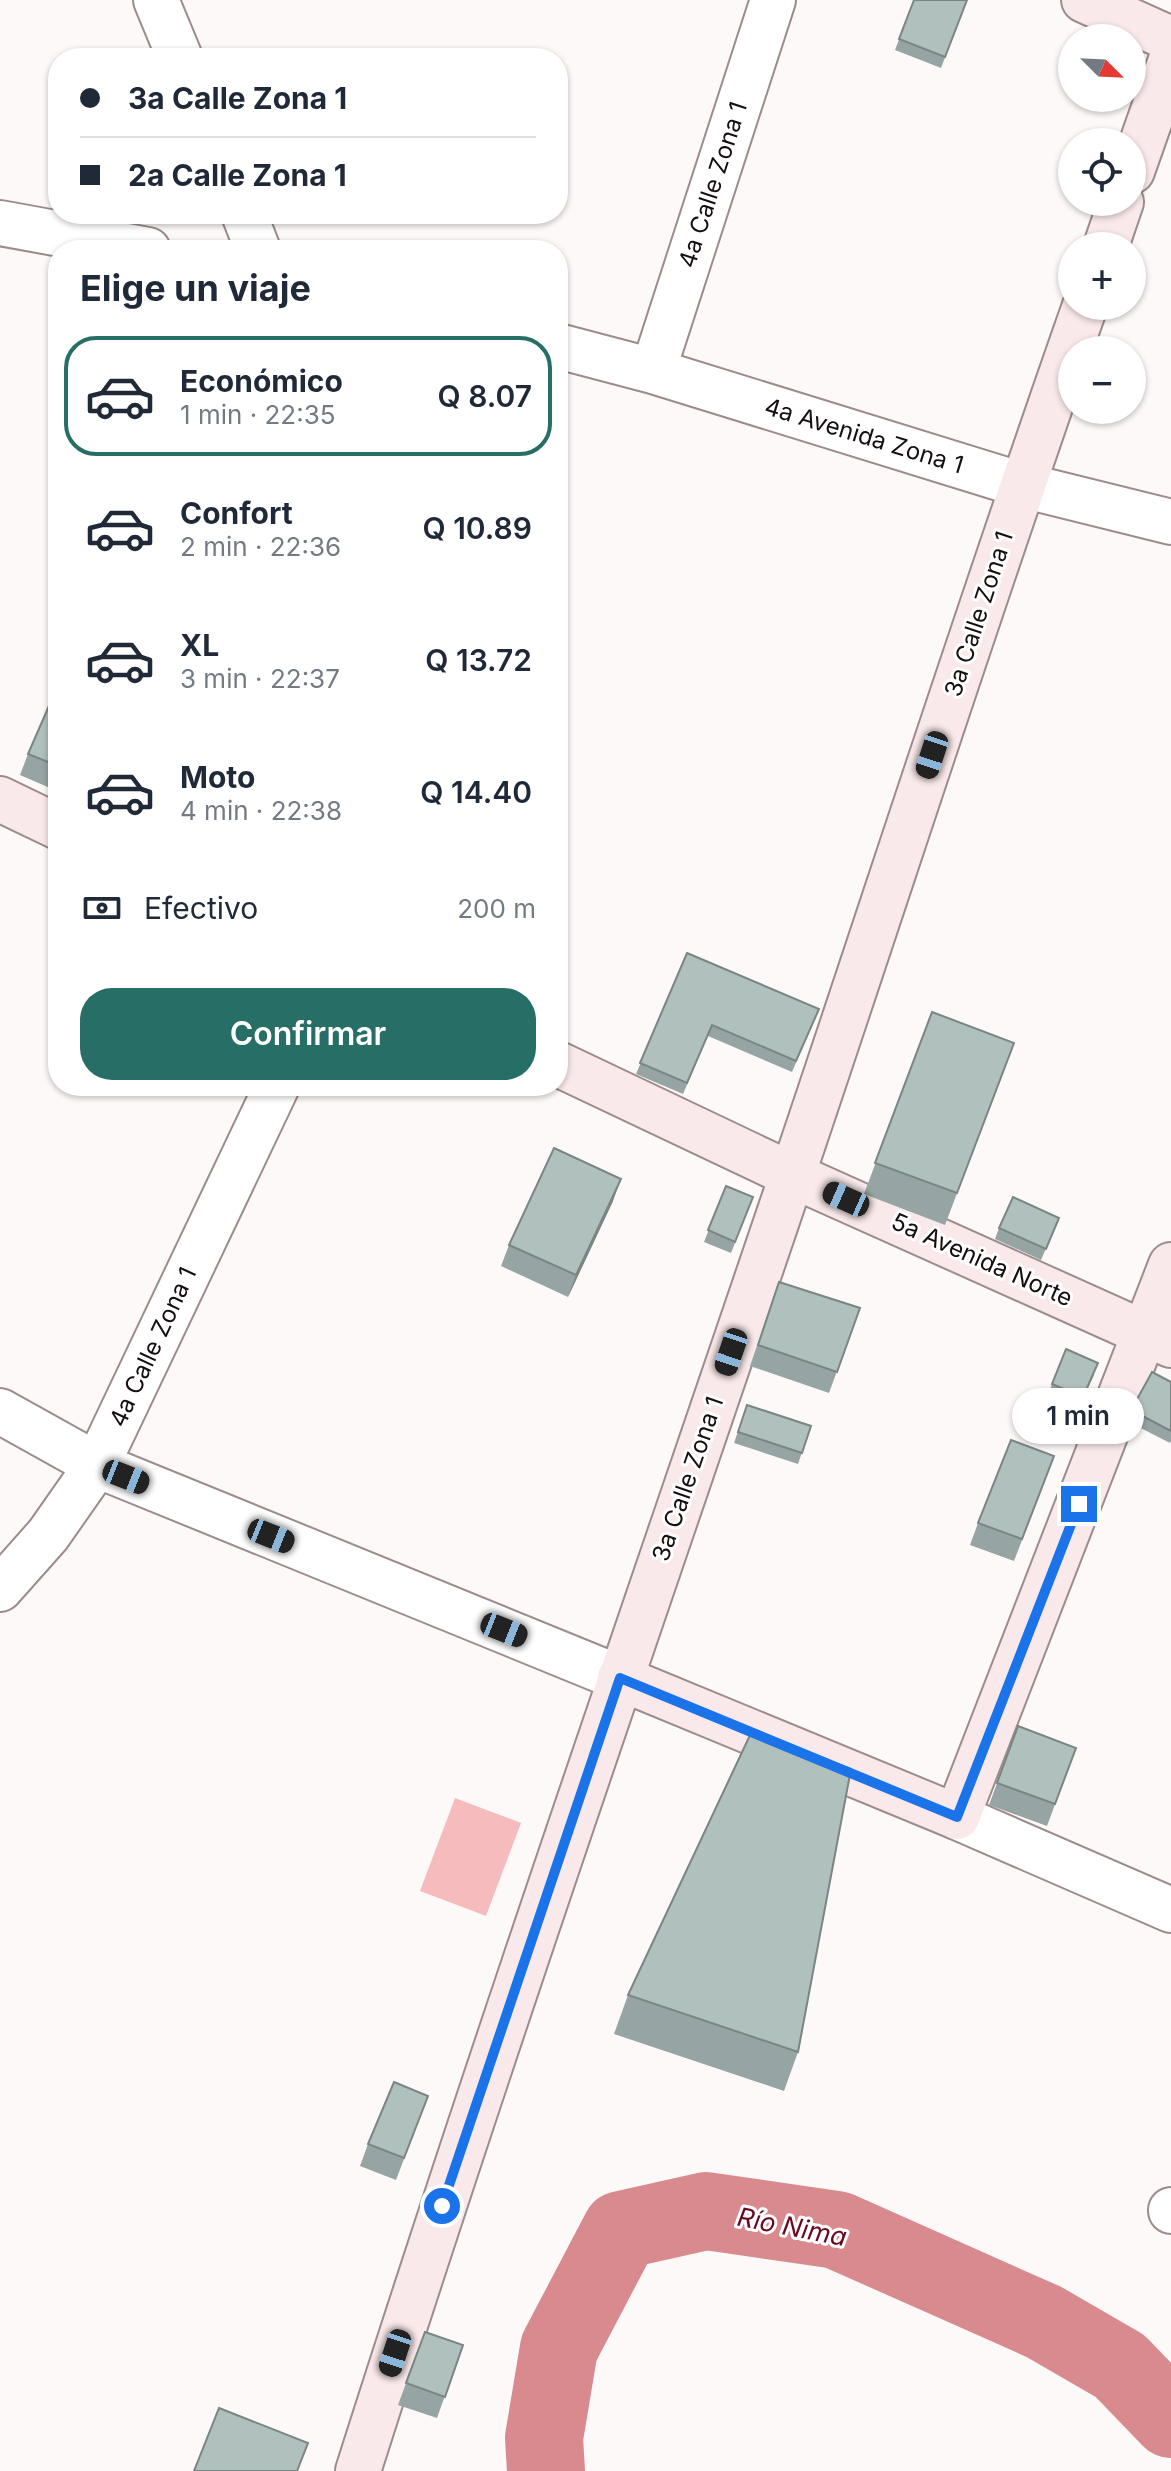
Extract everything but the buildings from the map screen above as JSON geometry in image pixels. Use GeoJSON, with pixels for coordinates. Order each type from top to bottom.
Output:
{"type":"FeatureCollection","features":[{"type":"Feature","properties":{"kind":"main road"},"geometry":{"type":"LineString","coordinates":[[1084,0],[1171,39]]}},
{"type":"Feature","properties":{"kind":"main road"},"geometry":{"type":"LineString","coordinates":[[1146,131],[1171,60]]}},
{"type":"Feature","properties":{"kind":"main road","name":"3a Calle Zona 1"},"geometry":{"type":"LineString","coordinates":[[358,2471],[451,2177],[1080,320]]}},
{"type":"Feature","properties":{"kind":"main road"},"geometry":{"type":"LineString","coordinates":[[0,799],[48,822]]}},
{"type":"Feature","properties":{"kind":"main road","name":"5a Avenida Norte"},"geometry":{"type":"LineString","coordinates":[[568,1069],[792,1175],[1158,1339]]}},
{"type":"Feature","properties":{"kind":"main road"},"geometry":{"type":"LineString","coordinates":[[620,1678],[957,1817],[1158,1339],[1171,1265]]}},
{"type":"Feature","properties":{"kind":"street"},"geometry":{"type":"LineString","coordinates":[[156,0],[176,48]]}},
{"type":"Feature","properties":{"kind":"street","name":"4a Calle Zona 1"},"geometry":{"type":"LineString","coordinates":[[653,371],[773,0]]}},
{"type":"Feature","properties":{"kind":"street"},"geometry":{"type":"LineString","coordinates":[[0,223],[93,240]]}},
{"type":"Feature","properties":{"kind":"street","name":"4a Avenida Zona 1"},"geometry":{"type":"LineString","coordinates":[[568,349],[653,371],[1022,485],[1171,522]]}},
{"type":"Feature","properties":{"kind":"street","name":"4a Calle Zona 1"},"geometry":{"type":"LineString","coordinates":[[0,1589],[48,1535],[97,1465],[272,1096]]}},
{"type":"Feature","properties":{"kind":"street"},"geometry":{"type":"LineString","coordinates":[[0,1411],[97,1465],[620,1678]]}},
{"type":"Feature","properties":{"kind":"street"},"geometry":{"type":"LineString","coordinates":[[957,1817],[1171,1910]]}},
{"type":"Feature","properties":{"kind":"shaded area"},"geometry":{"type":"Polygon","coordinates":[[[455,1798],[521,1823],[486,1916],[420,1891],[455,1798]]]}},
{"type":"Feature","properties":{"kind":"waterway","name":"Río Nima"},"geometry":{"type":"LineString","coordinates":[[546,2471],[544,2438],[559,2348],[621,2230],[706,2211],[837,2230],[1044,2322],[1120,2366],[1171,2419]]}},
{"type":"Feature","properties":{"kind":"route"},"geometry":{"type":"LineString","coordinates":[[442,2206],[620,1678],[957,1817],[1079,1504]]}}]}
